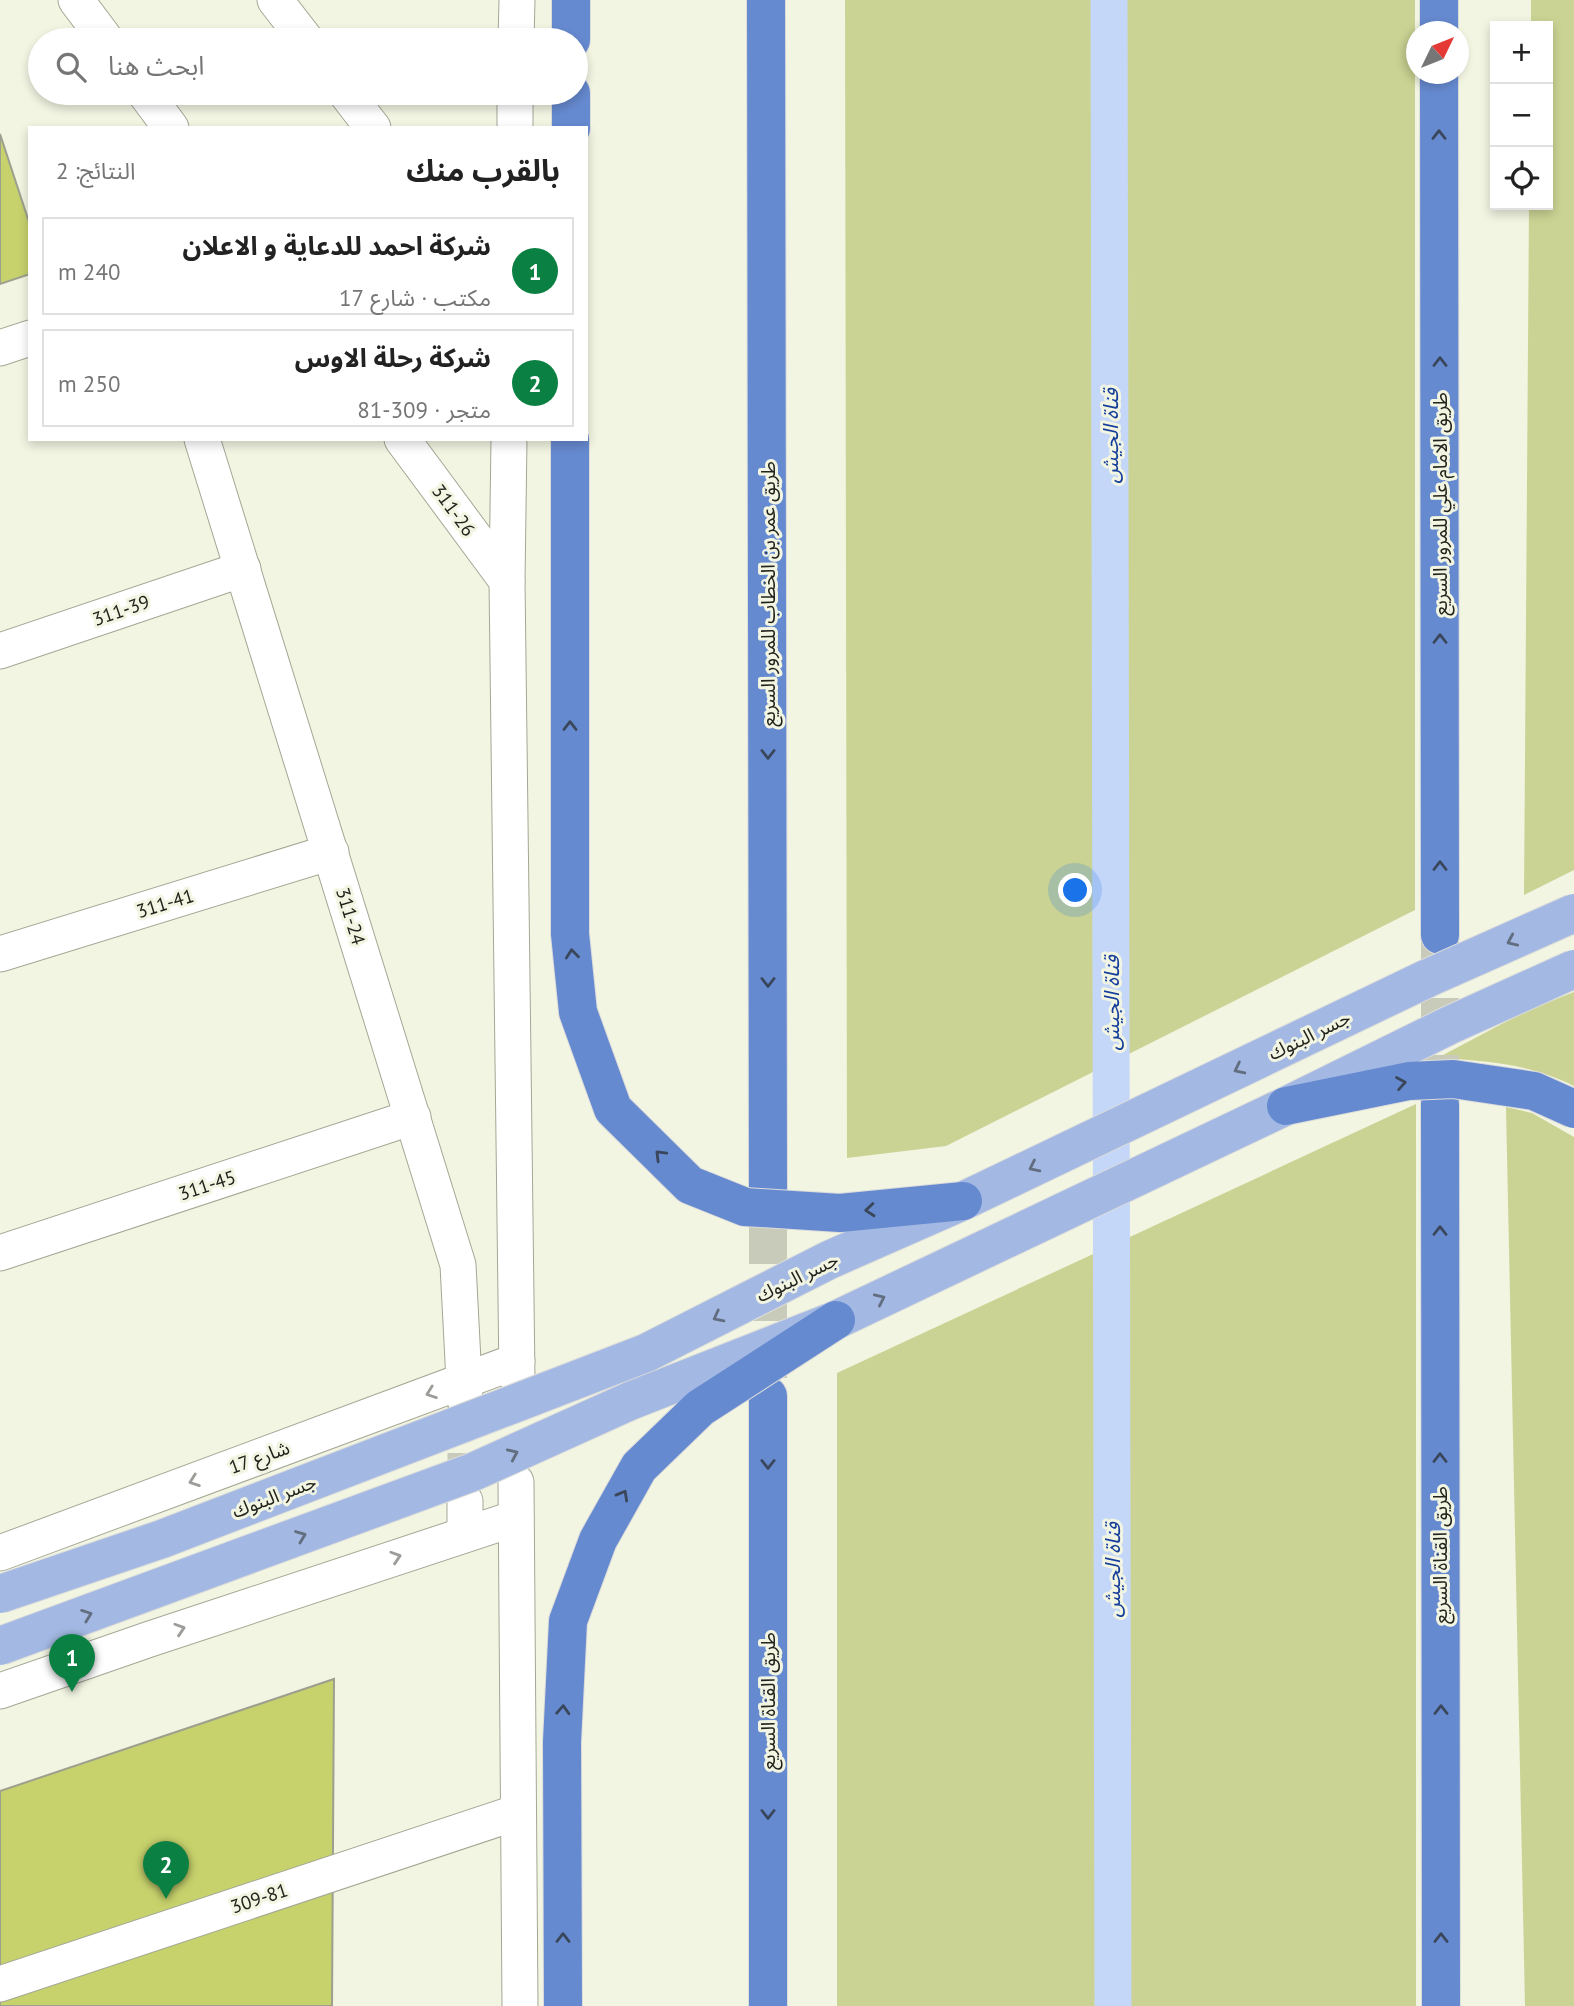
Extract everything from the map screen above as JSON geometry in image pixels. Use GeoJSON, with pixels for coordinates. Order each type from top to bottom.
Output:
{"type":"FeatureCollection","features":[{"type":"Feature","properties":{"kind":"highway"},"geometry":{"type":"LineString","coordinates":[[571,0],[571,28]]}},
{"type":"Feature","properties":{"kind":"highway"},"geometry":{"type":"LineString","coordinates":[[746,0],[751,198],[768,447]]}},
{"type":"Feature","properties":{"kind":"highway","name":"طريق عمر بن الخطاب للمرور السريع"},"geometry":{"type":"LineString","coordinates":[[766,0],[768,1188]]}},
{"type":"Feature","properties":{"kind":"highway"},"geometry":{"type":"LineString","coordinates":[[1439,0],[1439,21]]}},
{"type":"Feature","properties":{"kind":"highway","name":"طريق الامام علي للمرور السريع"},"geometry":{"type":"LineString","coordinates":[[1439,84],[1440,934]]}},
{"type":"Feature","properties":{"kind":"highway"},"geometry":{"type":"LineString","coordinates":[[571,105],[571,126]]}},
{"type":"Feature","properties":{"kind":"highway"},"geometry":{"type":"LineString","coordinates":[[570,441],[570,934],[578,1012],[614,1109],[690,1185],[745,1208],[840,1213],[963,1201]]}},
{"type":"Feature","properties":{"kind":"highway"},"geometry":{"type":"LineString","coordinates":[[1286,1106],[1409,1082],[1453,1079],[1534,1091],[1574,1110]]}},
{"type":"Feature","properties":{"kind":"highway","name":"طريق القناة السريع"},"geometry":{"type":"LineString","coordinates":[[1440,1104],[1441,2006]]}},
{"type":"Feature","properties":{"kind":"highway"},"geometry":{"type":"LineString","coordinates":[[563,2006],[562,1742],[568,1621],[598,1540],[639,1467],[699,1408],[836,1320]]}},
{"type":"Feature","properties":{"kind":"highway","name":"طريق القناة السريع"},"geometry":{"type":"LineString","coordinates":[[768,1396],[768,2006]]}},
{"type":"Feature","properties":{"kind":"main road","name":"جسر البنوك"},"geometry":{"type":"LineString","coordinates":[[0,1594],[162,1539],[646,1353],[829,1260],[963,1201],[1428,978],[1574,913]]}},
{"type":"Feature","properties":{"kind":"main road"},"geometry":{"type":"LineString","coordinates":[[0,1646],[473,1472],[630,1401],[836,1320],[1450,1025],[1574,970]]}},
{"type":"Feature","properties":{"kind":"street"},"geometry":{"type":"LineString","coordinates":[[76,0],[97,28]]}},
{"type":"Feature","properties":{"kind":"street"},"geometry":{"type":"LineString","coordinates":[[275,0],[297,28]]}},
{"type":"Feature","properties":{"kind":"street"},"geometry":{"type":"LineString","coordinates":[[516,28],[517,0]]}},
{"type":"Feature","properties":{"kind":"street"},"geometry":{"type":"LineString","coordinates":[[154,105],[170,126]]}},
{"type":"Feature","properties":{"kind":"street"},"geometry":{"type":"LineString","coordinates":[[355,105],[371,126]]}},
{"type":"Feature","properties":{"kind":"street"},"geometry":{"type":"LineString","coordinates":[[515,105],[515,126]]}},
{"type":"Feature","properties":{"kind":"street"},"geometry":{"type":"LineString","coordinates":[[0,348],[28,339]]}},
{"type":"Feature","properties":{"kind":"street","name":"311-24"},"geometry":{"type":"LineString","coordinates":[[203,441],[458,1265],[465,1390]]}},
{"type":"Feature","properties":{"kind":"street","name":"311-26"},"geometry":{"type":"LineString","coordinates":[[403,441],[507,581]]}},
{"type":"Feature","properties":{"kind":"street"},"geometry":{"type":"LineString","coordinates":[[507,581],[509,441]]}},
{"type":"Feature","properties":{"kind":"street","name":"311-39"},"geometry":{"type":"LineString","coordinates":[[0,652],[243,569]]}},
{"type":"Feature","properties":{"kind":"street","name":"شارع 17"},"geometry":{"type":"LineString","coordinates":[[0,1553],[465,1390],[517,1369],[507,581]]}},
{"type":"Feature","properties":{"kind":"street","name":"311-41"},"geometry":{"type":"LineString","coordinates":[[0,954],[331,852]]}},
{"type":"Feature","properties":{"kind":"street","name":"311-45"},"geometry":{"type":"LineString","coordinates":[[0,1253],[413,1117]]}},
{"type":"Feature","properties":{"kind":"street"},"geometry":{"type":"LineString","coordinates":[[516,1482],[520,2006]]}},
{"type":"Feature","properties":{"kind":"street"},"geometry":{"type":"LineString","coordinates":[[0,1691],[150,1639],[465,1518],[516,1518]]}},
{"type":"Feature","properties":{"kind":"street","name":"309-81"},"geometry":{"type":"LineString","coordinates":[[0,1984],[517,1812]]}},
{"type":"Feature","properties":{"kind":"green space"},"geometry":{"type":"Polygon","coordinates":[[[845,0],[1415,0],[1415,21],[1406,21],[1406,84],[1415,84],[1415,910],[946,1146],[847,1158],[845,0]]]}},
{"type":"Feature","properties":{"kind":"green space"},"geometry":{"type":"Polygon","coordinates":[[[1531,0],[1574,0],[1574,870],[1524,895],[1529,210],[1553,210],[1553,21],[1531,21],[1531,0]]]}},
{"type":"Feature","properties":{"kind":"green space"},"geometry":{"type":"Polygon","coordinates":[[[1574,992],[1574,1086],[1526,1069],[1444,1058],[1443,1055],[1528,1010],[1574,992]]]}},
{"type":"Feature","properties":{"kind":"green space"},"geometry":{"type":"Polygon","coordinates":[[[1416,1104],[1416,2006],[837,2006],[837,1373],[1416,1104]]]}},
{"type":"Feature","properties":{"kind":"green space"},"geometry":{"type":"Polygon","coordinates":[[[1506,1107],[1532,1113],[1574,1137],[1574,2006],[1525,2006],[1506,1107]]]}},
{"type":"Feature","properties":{"kind":"building"},"geometry":{"type":"Polygon","coordinates":[[[0,134],[28,219],[28,275],[0,284],[0,134]]]}},
{"type":"Feature","properties":{"kind":"building"},"geometry":{"type":"Polygon","coordinates":[[[334,1679],[332,2006],[0,2006],[0,1791],[334,1679]]]}},
{"type":"Feature","properties":{"kind":"waterway","name":"قناة الجيش"},"geometry":{"type":"LineString","coordinates":[[1109,0],[1113,2006]]}},
{"type":"Feature","properties":{"kind":"tunnel"},"geometry":{"type":"LineString","coordinates":[[1440,941],[1440,1104]]}},
{"type":"Feature","properties":{"kind":"tunnel"},"geometry":{"type":"LineString","coordinates":[[768,1188],[768,1378]]}},
{"type":"Feature","properties":{"kind":"tunnel"},"geometry":{"type":"LineString","coordinates":[[465,1400],[465,1501]]}},
{"type":"Feature","properties":{"kind":"place","name":"شركة احمد للدعاية و الاعلان"},"geometry":{"type":"Point","coordinates":[72,1692]}},
{"type":"Feature","properties":{"kind":"place","name":"شركة رحلة الاوس"},"geometry":{"type":"Point","coordinates":[166,1899]}}]}
